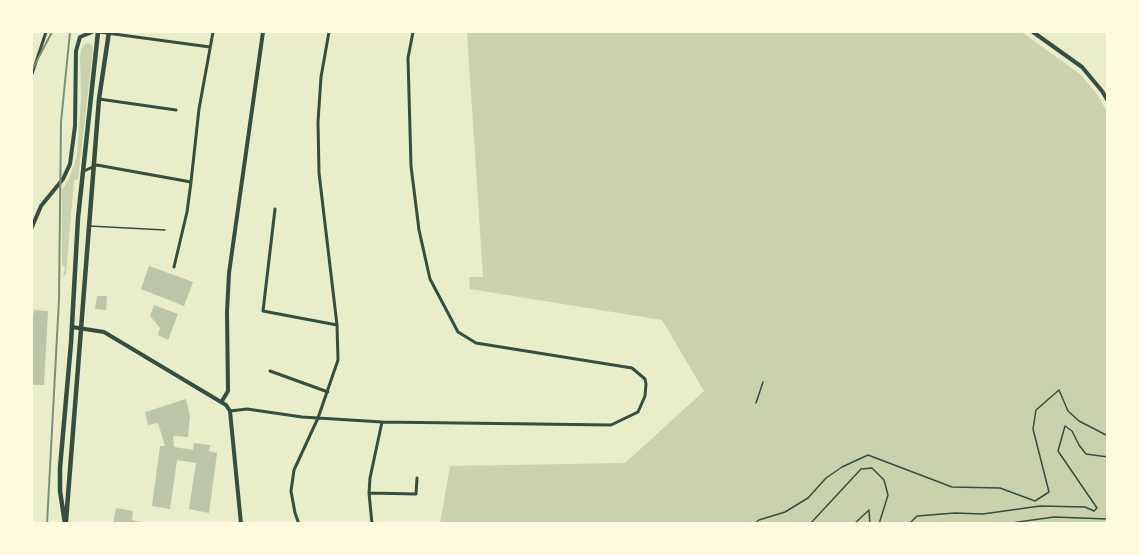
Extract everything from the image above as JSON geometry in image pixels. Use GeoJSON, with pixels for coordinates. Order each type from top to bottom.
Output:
{"type":"FeatureCollection","features":[{"type":"Feature","properties":{"kind":"main road"},"geometry":{"type":"LineString","coordinates":[[66,524],[60,491],[60,468],[82,173],[98,32]]}},
{"type":"Feature","properties":{"kind":"main road"},"geometry":{"type":"LineString","coordinates":[[66,524],[99,99],[110,33]]}},
{"type":"Feature","properties":{"kind":"street"},"geometry":{"type":"LineString","coordinates":[[32,74],[46,32]]}},
{"type":"Feature","properties":{"kind":"street"},"geometry":{"type":"LineString","coordinates":[[32,227],[41,206],[63,179],[70,165],[75,126],[76,51],[80,37],[87,32],[92,32]]}},
{"type":"Feature","properties":{"kind":"street"},"geometry":{"type":"LineString","coordinates":[[98,32],[211,47]]}},
{"type":"Feature","properties":{"kind":"street"},"geometry":{"type":"LineString","coordinates":[[174,267],[187,212],[199,109],[213,32]]}},
{"type":"Feature","properties":{"kind":"street"},"geometry":{"type":"LineString","coordinates":[[222,401],[228,391],[229,273],[263,32]]}},
{"type":"Feature","properties":{"kind":"street"},"geometry":{"type":"LineString","coordinates":[[299,524],[291,491],[294,470],[318,418],[338,360],[337,325],[319,173],[318,122],[321,77],[329,32]]}},
{"type":"Feature","properties":{"kind":"street"},"geometry":{"type":"LineString","coordinates":[[230,411],[247,409],[318,418],[382,422],[611,425],[638,412],[645,396],[645,379],[632,368],[476,343],[458,332],[430,279],[419,231],[411,166],[408,58],[413,32]]}},
{"type":"Feature","properties":{"kind":"street"},"geometry":{"type":"LineString","coordinates":[[1033,32],[1082,67],[1102,91],[1107,101]]}},
{"type":"Feature","properties":{"kind":"street"},"geometry":{"type":"LineString","coordinates":[[99,99],[176,110]]}},
{"type":"Feature","properties":{"kind":"street"},"geometry":{"type":"LineString","coordinates":[[82,173],[93,166],[110,167],[191,182]]}},
{"type":"Feature","properties":{"kind":"street"},"geometry":{"type":"LineString","coordinates":[[275,209],[263,311],[337,325]]}},
{"type":"Feature","properties":{"kind":"street"},"geometry":{"type":"LineString","coordinates":[[72,327],[104,332],[222,401],[230,411],[242,524]]}},
{"type":"Feature","properties":{"kind":"street"},"geometry":{"type":"LineString","coordinates":[[270,371],[328,392]]}},
{"type":"Feature","properties":{"kind":"street"},"geometry":{"type":"LineString","coordinates":[[372,524],[369,493],[382,422]]}},
{"type":"Feature","properties":{"kind":"street"},"geometry":{"type":"LineString","coordinates":[[369,493],[416,494],[417,478]]}},
{"type":"Feature","properties":{"kind":"lane"},"geometry":{"type":"LineString","coordinates":[[88,226],[165,230]]}},
{"type":"Feature","properties":{"kind":"path"},"geometry":{"type":"LineString","coordinates":[[756,403],[763,382]]}},
{"type":"Feature","properties":{"kind":"path"},"geometry":{"type":"LineString","coordinates":[[754,524],[759,519],[785,512],[808,498],[826,478],[842,467],[868,455],[952,487],[1000,488],[1035,501],[1049,492],[1033,429],[1036,411],[1059,390],[1068,411],[1079,421],[1107,436]]}},
{"type":"Feature","properties":{"kind":"path"},"geometry":{"type":"LineString","coordinates":[[909,524],[917,516],[956,513],[983,514],[1040,506],[1085,507],[1094,511],[1097,508],[1058,451],[1065,426],[1072,431],[1086,454],[1107,457]]}},
{"type":"Feature","properties":{"kind":"path"},"geometry":{"type":"LineString","coordinates":[[810,524],[861,469],[872,468],[884,480],[888,495],[879,524]]}},
{"type":"Feature","properties":{"kind":"path"},"geometry":{"type":"LineString","coordinates":[[854,524],[869,510],[870,524]]}},
{"type":"Feature","properties":{"kind":"path"},"geometry":{"type":"LineString","coordinates":[[1004,524],[1054,517],[1107,519]]}},
{"type":"Feature","properties":{"kind":"green space"},"geometry":{"type":"Polygon","coordinates":[[[467,32],[1022,32],[1081,75],[1097,94],[1108,113],[1107,523],[440,524],[450,466],[625,463],[704,391],[662,320],[470,289],[469,277],[483,277],[467,32]]]}},
{"type":"Feature","properties":{"kind":"green space"},"geometry":{"type":"Polygon","coordinates":[[[85,43],[91,44],[93,49],[78,179],[74,180],[66,274],[63,277],[65,268],[62,264],[62,190],[69,179],[77,156],[81,99],[80,57],[85,43]]]}},
{"type":"Feature","properties":{"kind":"building"},"geometry":{"type":"Polygon","coordinates":[[[149,266],[193,282],[184,306],[141,289],[149,266]]]}},
{"type":"Feature","properties":{"kind":"building"},"geometry":{"type":"Polygon","coordinates":[[[97,296],[107,296],[106,310],[95,309],[97,296]]]}},
{"type":"Feature","properties":{"kind":"building"},"geometry":{"type":"Polygon","coordinates":[[[154,305],[178,314],[168,340],[158,335],[160,328],[150,316],[154,305]]]}},
{"type":"Feature","properties":{"kind":"building"},"geometry":{"type":"Polygon","coordinates":[[[34,310],[48,311],[44,385],[32,385],[32,316],[34,310]]]}},
{"type":"Feature","properties":{"kind":"building"},"geometry":{"type":"Polygon","coordinates":[[[186,399],[190,416],[188,437],[173,436],[174,447],[193,450],[194,443],[210,445],[209,451],[217,453],[209,513],[189,509],[196,463],[177,460],[170,509],[152,506],[160,446],[165,446],[158,423],[148,425],[145,412],[186,399]]]}},
{"type":"Feature","properties":{"kind":"building"},"geometry":{"type":"Polygon","coordinates":[[[116,508],[133,511],[132,520],[150,524],[113,524],[116,508]]]}},
{"type":"Feature","properties":{"kind":"railway"},"geometry":{"type":"LineString","coordinates":[[32,70],[52,32]]}},
{"type":"Feature","properties":{"kind":"railway"},"geometry":{"type":"LineString","coordinates":[[47,524],[59,299],[61,122],[70,32]]}}]}
